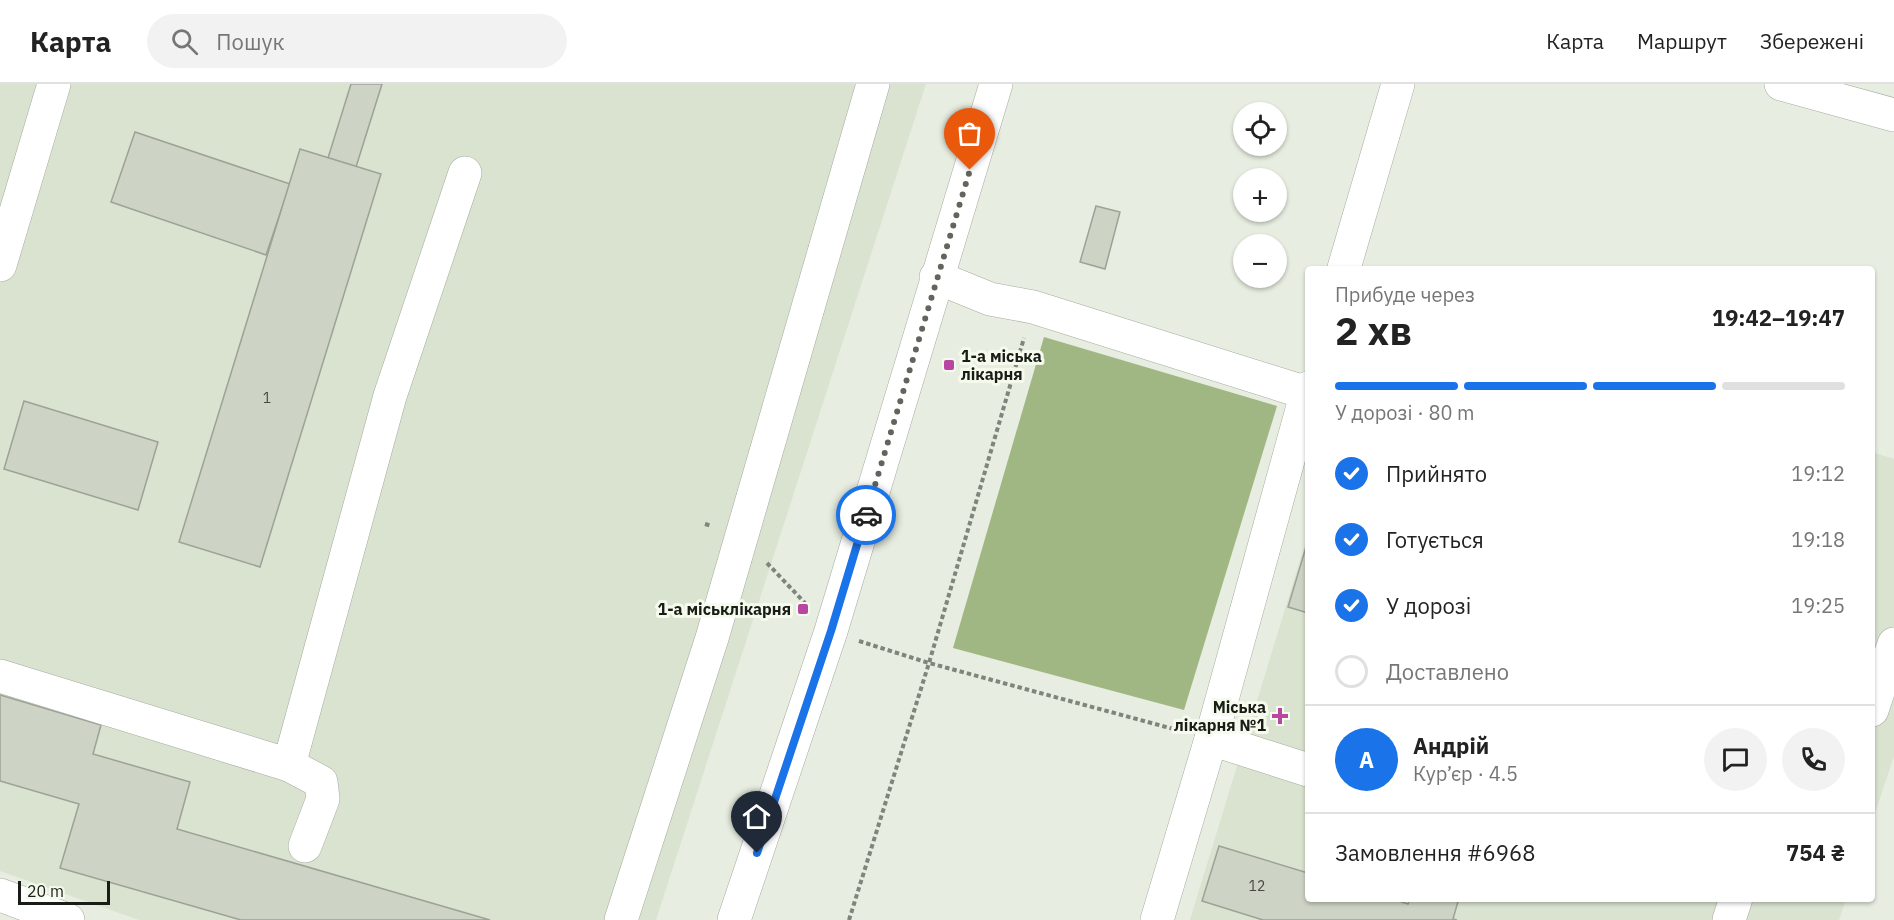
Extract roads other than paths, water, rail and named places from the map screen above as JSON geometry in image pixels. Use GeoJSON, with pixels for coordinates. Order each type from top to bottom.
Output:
{"type":"FeatureCollection","features":[{"type":"Feature","properties":{"kind":"main road"},"geometry":{"type":"LineString","coordinates":[[0,265],[54,84]]}},
{"type":"Feature","properties":{"kind":"main road"},"geometry":{"type":"LineString","coordinates":[[621,920],[712,638],[873,84]]}},
{"type":"Feature","properties":{"kind":"main road"},"geometry":{"type":"LineString","coordinates":[[734,920],[831,631],[996,84]]}},
{"type":"Feature","properties":{"kind":"main road"},"geometry":{"type":"LineString","coordinates":[[1345,266],[1398,84]]}},
{"type":"Feature","properties":{"kind":"main road"},"geometry":{"type":"LineString","coordinates":[[1781,84],[1894,115]]}},
{"type":"Feature","properties":{"kind":"main road"},"geometry":{"type":"LineString","coordinates":[[289,765],[390,396],[465,173]]}},
{"type":"Feature","properties":{"kind":"main road"},"geometry":{"type":"LineString","coordinates":[[936,277],[990,299],[1033,307],[1305,389]]}},
{"type":"Feature","properties":{"kind":"main road"},"geometry":{"type":"LineString","coordinates":[[1157,920],[1211,739],[1305,397]]}},
{"type":"Feature","properties":{"kind":"main road"},"geometry":{"type":"LineString","coordinates":[[1875,701],[1894,645]]}},
{"type":"Feature","properties":{"kind":"main road"},"geometry":{"type":"LineString","coordinates":[[0,676],[289,765],[321,782],[323,799],[305,846]]}},
{"type":"Feature","properties":{"kind":"main road"},"geometry":{"type":"LineString","coordinates":[[1211,739],[1305,769]]}},
{"type":"Feature","properties":{"kind":"main road"},"geometry":{"type":"LineString","coordinates":[[0,895],[68,920]]}},
{"type":"Feature","properties":{"kind":"main road"},"geometry":{"type":"LineString","coordinates":[[1729,920],[1735,902]]}},
{"type":"Feature","properties":{"kind":"place","name":"1-а міська лікарня"},"geometry":{"type":"Point","coordinates":[949,365]}},
{"type":"Feature","properties":{"kind":"place","name":"1-а міськлікарня"},"geometry":{"type":"Point","coordinates":[803,609]}},
{"type":"Feature","properties":{"kind":"place","name":"Міська лікарня №1"},"geometry":{"type":"Point","coordinates":[1280,716]}}]}
